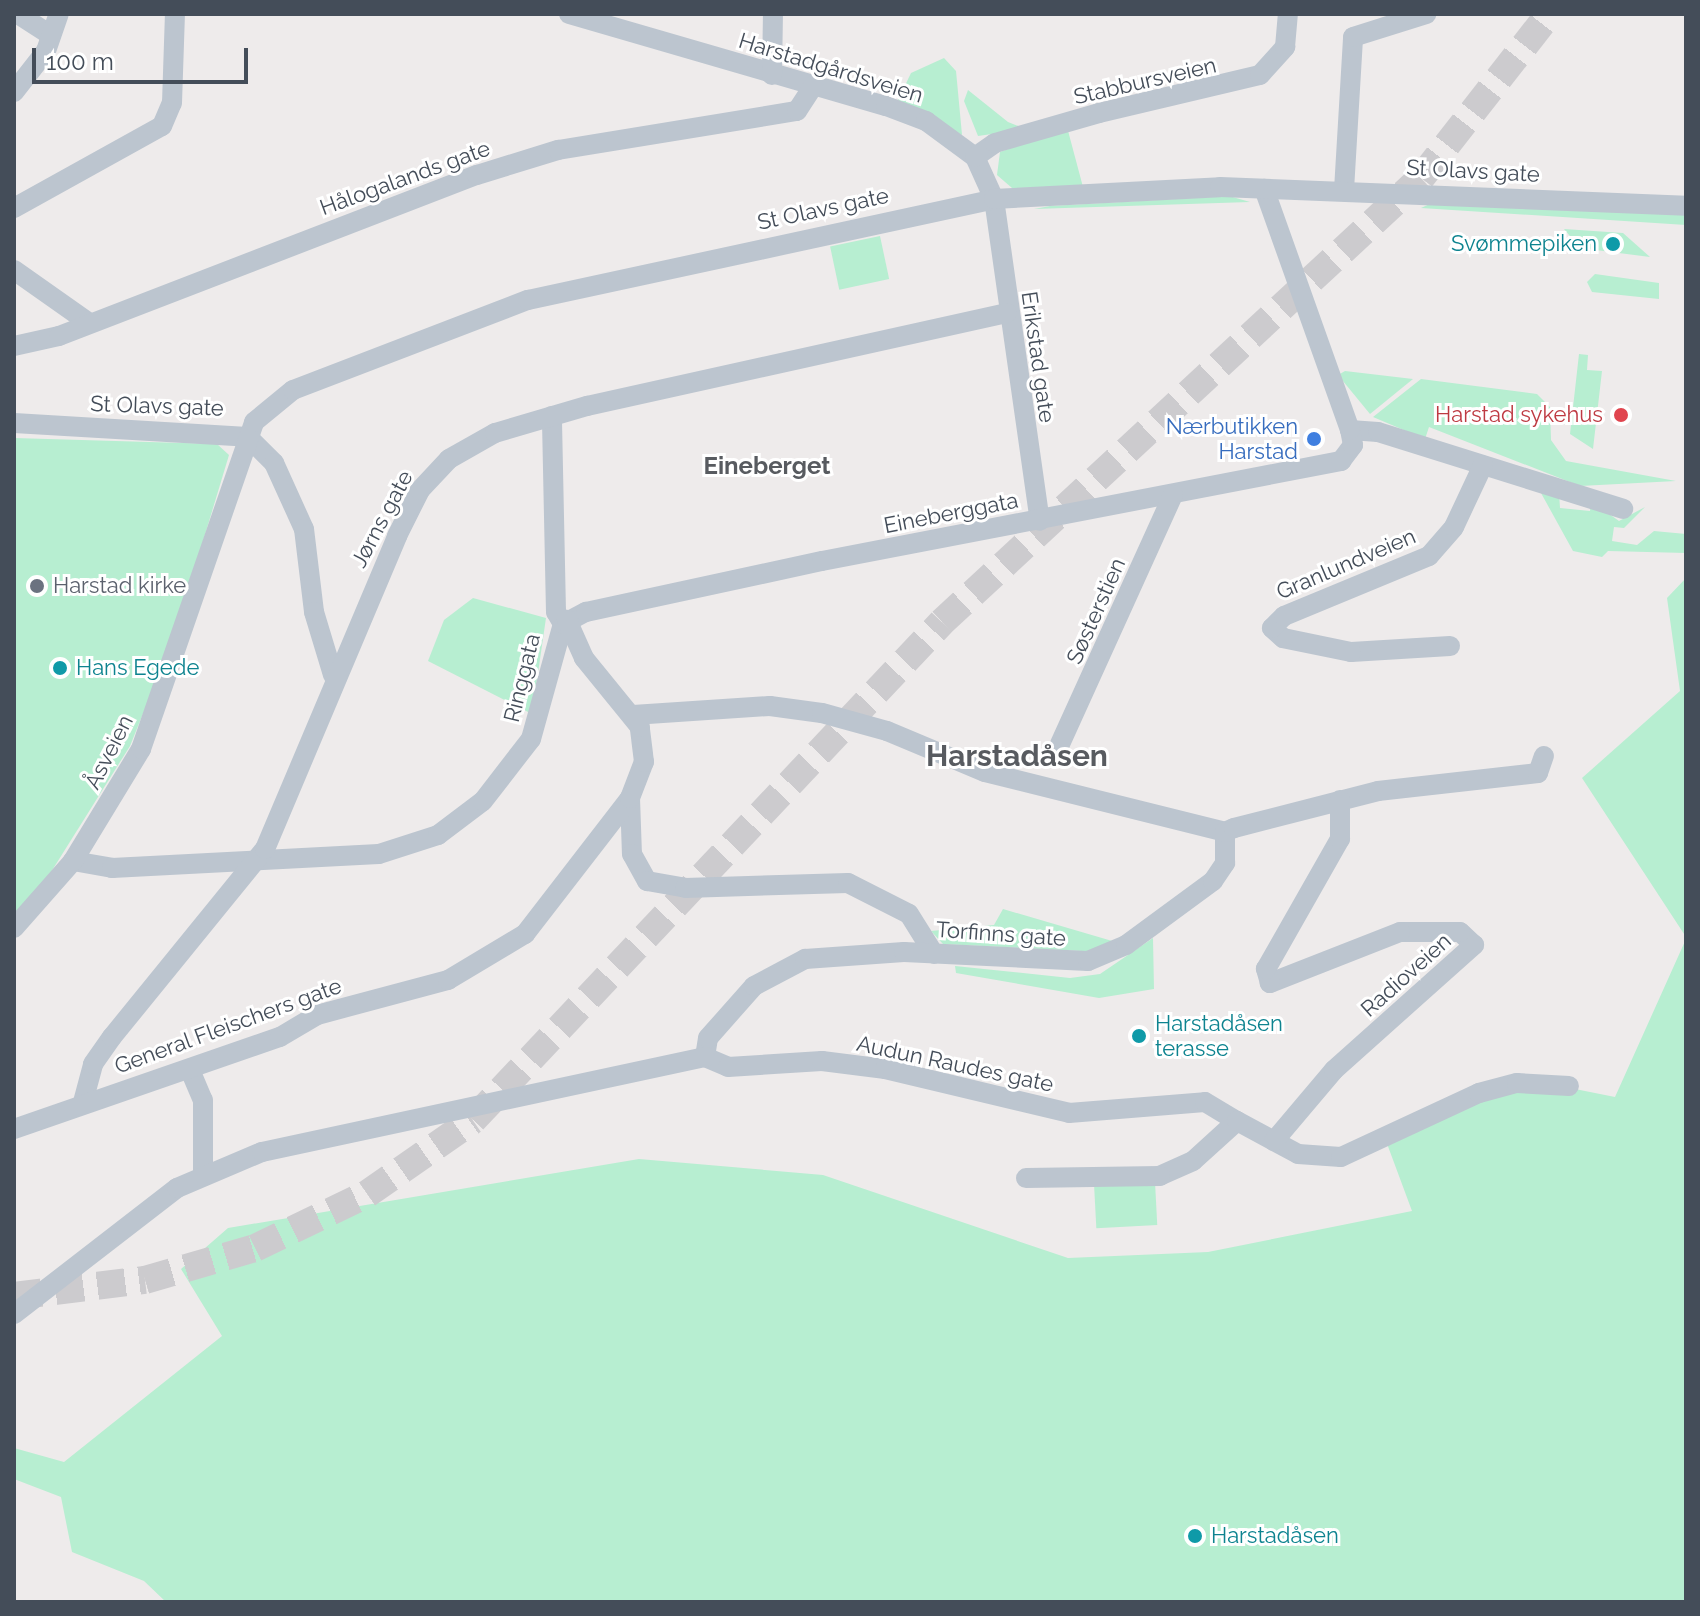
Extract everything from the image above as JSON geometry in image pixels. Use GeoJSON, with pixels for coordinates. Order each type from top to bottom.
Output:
{"type":"FeatureCollection","features":[{"type":"Feature","properties":{"kind":"street"},"geometry":{"type":"LineString","coordinates":[[18,14],[49,34]]}},
{"type":"Feature","properties":{"kind":"street"},"geometry":{"type":"LineString","coordinates":[[14,92],[46,51],[49,34],[59,14]]}},
{"type":"Feature","properties":{"kind":"street"},"geometry":{"type":"LineString","coordinates":[[14,208],[146,140],[167,114],[175,14]]}},
{"type":"Feature","properties":{"kind":"street","name":"Harstadgårdsveien"},"geometry":{"type":"LineString","coordinates":[[569,14],[621,22],[772,75],[926,121],[975,157],[994,199]]}},
{"type":"Feature","properties":{"kind":"street"},"geometry":{"type":"LineString","coordinates":[[772,75],[773,14]]}},
{"type":"Feature","properties":{"kind":"street","name":"Stabbursveien"},"geometry":{"type":"LineString","coordinates":[[975,157],[995,143],[1099,113],[1260,75],[1285,47],[1288,14]]}},
{"type":"Feature","properties":{"kind":"street"},"geometry":{"type":"LineString","coordinates":[[1344,190],[1353,37],[1426,14]]}},
{"type":"Feature","properties":{"kind":"street","name":"Hålogalands gate"},"geometry":{"type":"LineString","coordinates":[[14,346],[89,323],[477,175],[558,150],[797,111],[813,86]]}},
{"type":"Feature","properties":{"kind":"street"},"geometry":{"type":"LineString","coordinates":[[1264,189],[1350,430],[1378,432],[1623,509]]}},
{"type":"Feature","properties":{"kind":"street","name":"St Olavs gate"},"geometry":{"type":"LineString","coordinates":[[14,423],[248,437],[275,399],[492,311],[994,199],[1264,189],[1686,206]]}},
{"type":"Feature","properties":{"kind":"street","name":"Erikstad gate"},"geometry":{"type":"LineString","coordinates":[[994,199],[1007,313],[1040,521]]}},
{"type":"Feature","properties":{"kind":"street"},"geometry":{"type":"LineString","coordinates":[[14,270],[89,323]]}},
{"type":"Feature","properties":{"kind":"street","name":"Jørns gate"},"geometry":{"type":"LineString","coordinates":[[83,1102],[93,1064],[112,1037],[256,864],[333,675],[433,474],[467,445],[552,416],[1007,313]]}},
{"type":"Feature","properties":{"kind":"street","name":"Ringgata"},"geometry":{"type":"LineString","coordinates":[[73,861],[112,868],[256,864],[404,849],[461,819],[502,781],[531,739],[565,622],[556,612],[552,416]]}},
{"type":"Feature","properties":{"kind":"street","name":"Eineberggata"},"geometry":{"type":"LineString","coordinates":[[565,622],[822,561],[1330,465],[1348,454],[1350,430]]}},
{"type":"Feature","properties":{"kind":"street"},"geometry":{"type":"LineString","coordinates":[[248,437],[274,463],[304,529],[314,612],[333,675]]}},
{"type":"Feature","properties":{"kind":"street","name":"Åsveien"},"geometry":{"type":"LineString","coordinates":[[14,928],[73,861],[155,715],[248,437]]}},
{"type":"Feature","properties":{"kind":"street","name":"Granlundveien"},"geometry":{"type":"LineString","coordinates":[[1450,646],[1351,652],[1283,638],[1272,628],[1284,616],[1429,556],[1454,527],[1483,465]]}},
{"type":"Feature","properties":{"kind":"street","name":"Søsterstien"},"geometry":{"type":"LineString","coordinates":[[1060,744],[1173,495]]}},
{"type":"Feature","properties":{"kind":"street","name":"General Fleischers gate"},"geometry":{"type":"LineString","coordinates":[[14,1129],[83,1102],[190,1070],[280,1037],[317,1015],[468,971],[542,918],[630,798],[644,762],[633,715],[584,658],[565,622]]}},
{"type":"Feature","properties":{"kind":"street"},"geometry":{"type":"LineString","coordinates":[[633,715],[770,706],[822,713],[887,731],[985,772],[1225,832],[1340,800],[1538,773],[1544,756]]}},
{"type":"Feature","properties":{"kind":"street"},"geometry":{"type":"LineString","coordinates":[[630,798],[632,854],[647,881],[685,888],[848,883],[909,914],[934,954]]}},
{"type":"Feature","properties":{"kind":"street","name":"Radioveien"},"geometry":{"type":"LineString","coordinates":[[1274,1141],[1334,1070],[1474,945],[1460,932],[1400,932],[1270,983],[1266,969],[1340,839],[1340,800]]}},
{"type":"Feature","properties":{"kind":"street","name":"Torfinns gate"},"geometry":{"type":"LineString","coordinates":[[705,1057],[708,1038],[741,1000],[786,966],[845,952],[934,954],[1051,964],[1106,956],[1213,881],[1225,863],[1225,832]]}},
{"type":"Feature","properties":{"kind":"street","name":"Audun Raudes gate"},"geometry":{"type":"LineString","coordinates":[[14,1314],[203,1176],[279,1148],[705,1057],[728,1067],[822,1061],[885,1069],[1069,1113],[1205,1102],[1237,1121]]}},
{"type":"Feature","properties":{"kind":"street"},"geometry":{"type":"LineString","coordinates":[[190,1070],[203,1100],[203,1176]]}},
{"type":"Feature","properties":{"kind":"street"},"geometry":{"type":"LineString","coordinates":[[1026,1178],[1160,1176],[1193,1161],[1237,1121],[1298,1154],[1341,1157],[1489,1089],[1542,1081],[1569,1086]]}},
{"type":"Feature","properties":{"kind":"green space"},"geometry":{"type":"Polygon","coordinates":[[[944,58],[956,71],[962,135],[898,100],[911,73],[944,58]]]}},
{"type":"Feature","properties":{"kind":"green space"},"geometry":{"type":"Polygon","coordinates":[[[968,90],[1008,122],[1026,129],[978,136],[964,101],[968,90]]]}},
{"type":"Feature","properties":{"kind":"green space"},"geometry":{"type":"Polygon","coordinates":[[[1067,127],[1083,187],[1012,188],[997,175],[1000,152],[1067,127]]]}},
{"type":"Feature","properties":{"kind":"green space"},"geometry":{"type":"Polygon","coordinates":[[[1229,196],[1250,202],[1034,209],[1050,206],[1229,196]]]}},
{"type":"Feature","properties":{"kind":"green space"},"geometry":{"type":"Polygon","coordinates":[[[1432,203],[1686,213],[1686,225],[1421,208],[1432,203]]]}},
{"type":"Feature","properties":{"kind":"green space"},"geometry":{"type":"Polygon","coordinates":[[[1564,229],[1623,233],[1650,257],[1580,248],[1564,229]]]}},
{"type":"Feature","properties":{"kind":"green space"},"geometry":{"type":"Polygon","coordinates":[[[880,236],[889,279],[839,290],[830,247],[880,236]]]}},
{"type":"Feature","properties":{"kind":"green space"},"geometry":{"type":"Polygon","coordinates":[[[1595,274],[1659,283],[1659,299],[1592,292],[1587,282],[1595,274]]]}},
{"type":"Feature","properties":{"kind":"green space"},"geometry":{"type":"Polygon","coordinates":[[[1579,354],[1588,355],[1587,370],[1602,371],[1593,449],[1570,434],[1579,354]]]}},
{"type":"Feature","properties":{"kind":"green space"},"geometry":{"type":"Polygon","coordinates":[[[1345,371],[1413,379],[1370,414],[1338,375],[1345,371]]]}},
{"type":"Feature","properties":{"kind":"green space"},"geometry":{"type":"Polygon","coordinates":[[[1421,379],[1537,394],[1550,407],[1551,440],[1566,461],[1676,481],[1580,486],[1429,427],[1425,439],[1373,417],[1421,379]]]}},
{"type":"Feature","properties":{"kind":"green space"},"geometry":{"type":"Polygon","coordinates":[[[14,438],[217,444],[229,455],[175,634],[130,746],[46,880],[14,914],[14,438]]]}},
{"type":"Feature","properties":{"kind":"green space"},"geometry":{"type":"Polygon","coordinates":[[[1541,493],[1559,493],[1560,508],[1590,511],[1591,501],[1619,521],[1645,507],[1624,528],[1614,527],[1612,541],[1637,545],[1654,531],[1686,534],[1686,553],[1608,551],[1602,557],[1573,551],[1541,493]]]}},
{"type":"Feature","properties":{"kind":"green space"},"geometry":{"type":"Polygon","coordinates":[[[1686,578],[1686,937],[1582,778],[1680,691],[1667,598],[1686,578]]]}},
{"type":"Feature","properties":{"kind":"green space"},"geometry":{"type":"Polygon","coordinates":[[[473,598],[546,618],[532,714],[428,661],[444,620],[473,598]]]}},
{"type":"Feature","properties":{"kind":"green space"},"geometry":{"type":"Polygon","coordinates":[[[1003,909],[1119,943],[1102,952],[943,944],[931,931],[994,925],[1003,909]]]}},
{"type":"Feature","properties":{"kind":"green space"},"geometry":{"type":"Polygon","coordinates":[[[1153,938],[1154,989],[1099,998],[956,973],[955,966],[1070,978],[1100,974],[1153,938]]]}},
{"type":"Feature","properties":{"kind":"green space"},"geometry":{"type":"Polygon","coordinates":[[[1686,939],[1686,1602],[166,1602],[144,1581],[72,1552],[61,1497],[14,1479],[14,1448],[64,1462],[222,1336],[181,1269],[228,1228],[639,1159],[823,1175],[1068,1258],[1208,1252],[1412,1211],[1386,1141],[1525,1079],[1615,1097],[1686,939]]]}},
{"type":"Feature","properties":{"kind":"green space"},"geometry":{"type":"Polygon","coordinates":[[[1155,1182],[1157,1225],[1096,1228],[1094,1185],[1155,1182]]]}},
{"type":"Feature","properties":{"kind":"tunnel"},"geometry":{"type":"LineString","coordinates":[[14,1296],[145,1280],[255,1248],[367,1194],[473,1120],[942,622],[1421,178],[1549,14]]}},
{"type":"Feature","properties":{"kind":"place","name":"Svømmepiken"},"geometry":{"type":"Point","coordinates":[1613,244]}},
{"type":"Feature","properties":{"kind":"place","name":"Harstad sykehus"},"geometry":{"type":"Point","coordinates":[1621,415]}},
{"type":"Feature","properties":{"kind":"place","name":"Nærbutikken Harstad"},"geometry":{"type":"Point","coordinates":[1314,439]}},
{"type":"Feature","properties":{"kind":"place","name":"Harstad kirke"},"geometry":{"type":"Point","coordinates":[37,586]}},
{"type":"Feature","properties":{"kind":"place","name":"Hans Egede"},"geometry":{"type":"Point","coordinates":[60,668]}},
{"type":"Feature","properties":{"kind":"place","name":"Harstadåsen terasse"},"geometry":{"type":"Point","coordinates":[1139,1036]}},
{"type":"Feature","properties":{"kind":"place","name":"Harstadåsen"},"geometry":{"type":"Point","coordinates":[1195,1536]}},
{"type":"Feature","properties":{"kind":"district","name":"Eineberget"},"geometry":{"type":"Point","coordinates":[767,466]}},
{"type":"Feature","properties":{"kind":"district","name":"Harstadåsen"},"geometry":{"type":"Point","coordinates":[1017,756]}}]}
